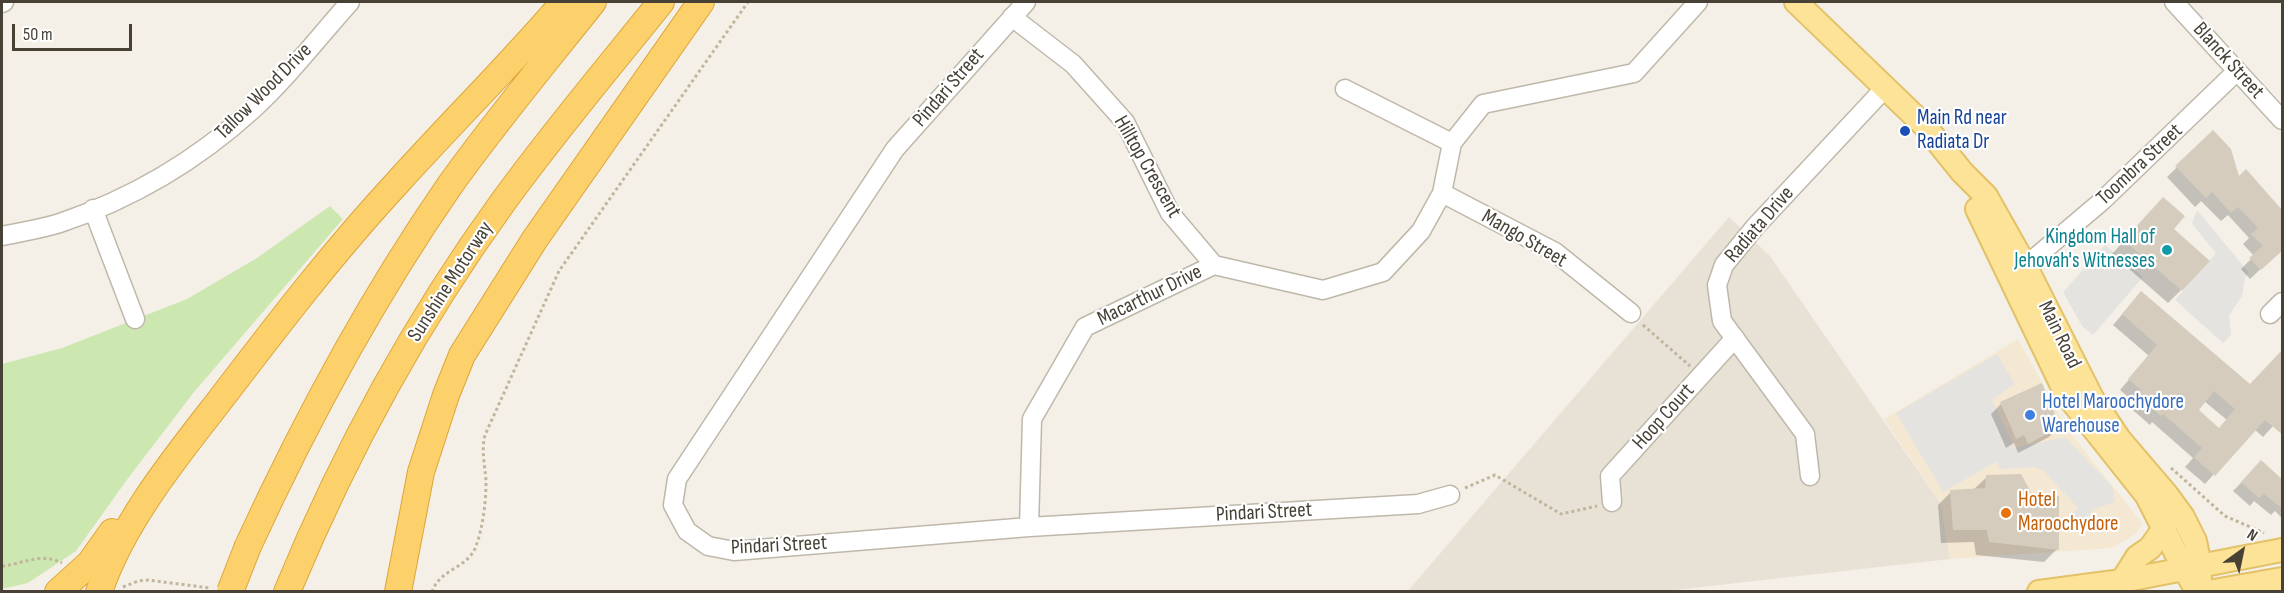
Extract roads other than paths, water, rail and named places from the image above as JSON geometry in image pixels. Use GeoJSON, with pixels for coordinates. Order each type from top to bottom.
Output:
{"type":"FeatureCollection","features":[{"type":"Feature","properties":{"kind":"highway"},"geometry":{"type":"LineString","coordinates":[[106,591],[116,552],[143,505],[215,405],[328,262],[397,183],[481,95],[564,2]]}},
{"type":"Feature","properties":{"kind":"highway"},"geometry":{"type":"LineString","coordinates":[[222,590],[248,546],[305,424],[408,249],[451,184],[509,106],[593,2]]}},
{"type":"Feature","properties":{"kind":"highway","name":"Sunshine Motorway"},"geometry":{"type":"LineString","coordinates":[[287,591],[353,448],[437,302],[502,204],[539,154],[661,2]]}},
{"type":"Feature","properties":{"kind":"highway"},"geometry":{"type":"LineString","coordinates":[[398,591],[421,471],[462,355],[535,239],[701,2]]}},
{"type":"Feature","properties":{"kind":"highway"},"geometry":{"type":"LineString","coordinates":[[58,591],[90,563],[110,533],[143,505]]}},
{"type":"Feature","properties":{"kind":"main road","name":"Main Road"},"geometry":{"type":"LineString","coordinates":[[1796,2],[1942,145],[1962,172],[1986,196],[2066,394],[2147,496],[2164,527],[2192,566],[2199,591]]}},
{"type":"Feature","properties":{"kind":"main road","name":"Main Road"},"geometry":{"type":"LineString","coordinates":[[2018,272],[2091,398],[2120,440],[2177,508],[2195,541],[2192,566]]}},
{"type":"Feature","properties":{"kind":"main road"},"geometry":{"type":"LineString","coordinates":[[2122,581],[2137,557],[2150,548],[2164,527]]}},
{"type":"Feature","properties":{"kind":"main road"},"geometry":{"type":"LineString","coordinates":[[2039,591],[2122,581],[2283,550]]}},
{"type":"Feature","properties":{"kind":"main road"},"geometry":{"type":"LineString","coordinates":[[2208,591],[2283,579]]}},
{"type":"Feature","properties":{"kind":"street","name":"Tallow Wood Drive"},"geometry":{"type":"LineString","coordinates":[[2,236],[58,224],[124,197],[161,178],[210,146],[253,109],[350,2]]}},
{"type":"Feature","properties":{"kind":"street","name":"Pindari Street"},"geometry":{"type":"LineString","coordinates":[[1026,2],[895,149],[677,479],[673,505],[687,531],[708,546],[734,551],[1029,527],[1418,504],[1450,495]]}},
{"type":"Feature","properties":{"kind":"street"},"geometry":{"type":"LineString","coordinates":[[1214,265],[1323,290],[1383,272],[1421,231],[1442,193],[1452,143],[1483,104],[1634,73],[1698,2]]}},
{"type":"Feature","properties":{"kind":"street","name":"Blanck Street"},"geometry":{"type":"LineString","coordinates":[[2174,2],[2283,120]]}},
{"type":"Feature","properties":{"kind":"street","name":"Hilltop Crescent"},"geometry":{"type":"LineString","coordinates":[[1012,17],[1073,64],[1125,122],[1170,213],[1214,265]]}},
{"type":"Feature","properties":{"kind":"street","name":"Toombra Street"},"geometry":{"type":"LineString","coordinates":[[2018,272],[2102,201],[2237,71]]}},
{"type":"Feature","properties":{"kind":"street","name":"Radiata Drive"},"geometry":{"type":"LineString","coordinates":[[1810,477],[1805,434],[1722,321],[1717,285],[1724,265],[1755,227],[1885,88]]}},
{"type":"Feature","properties":{"kind":"street"},"geometry":{"type":"LineString","coordinates":[[1345,89],[1452,143]]}},
{"type":"Feature","properties":{"kind":"street","name":"Mango Street"},"geometry":{"type":"LineString","coordinates":[[1442,193],[1555,252],[1631,313]]}},
{"type":"Feature","properties":{"kind":"street"},"geometry":{"type":"LineString","coordinates":[[93,209],[135,319]]}},
{"type":"Feature","properties":{"kind":"street","name":"Macarthur Drive"},"geometry":{"type":"LineString","coordinates":[[1029,527],[1032,419],[1085,327],[1214,265]]}},
{"type":"Feature","properties":{"kind":"street","name":"Hoop Court"},"geometry":{"type":"LineString","coordinates":[[1612,502],[1610,476],[1735,338]]}},
{"type":"Feature","properties":{"kind":"place","name":"Main Rd near Radiata Dr"},"geometry":{"type":"Point","coordinates":[1905,131]}},
{"type":"Feature","properties":{"kind":"place","name":"Kingdom Hall of Jehovah's Witnesses"},"geometry":{"type":"Point","coordinates":[2167,250]}},
{"type":"Feature","properties":{"kind":"place","name":"Hotel Maroochydore Warehouse"},"geometry":{"type":"Point","coordinates":[2030,415]}},
{"type":"Feature","properties":{"kind":"place","name":"Hotel Maroochydore"},"geometry":{"type":"Point","coordinates":[2006,513]}}]}
